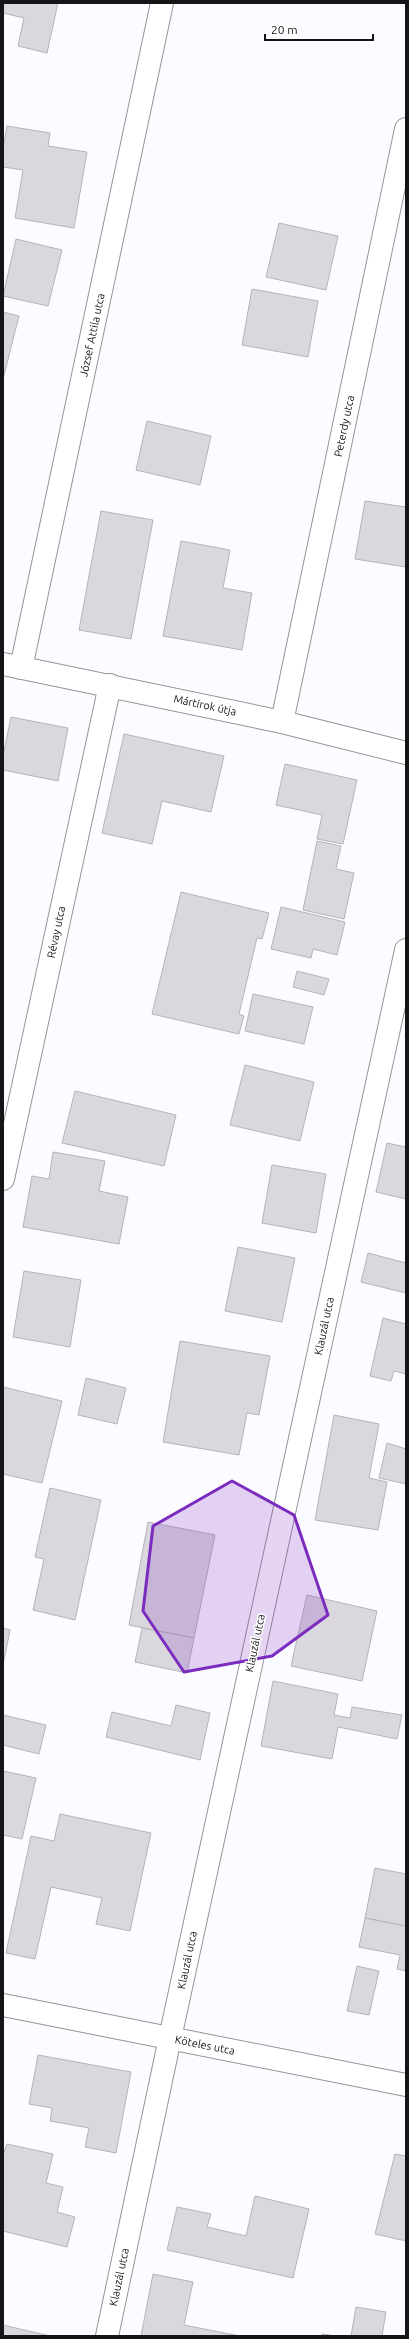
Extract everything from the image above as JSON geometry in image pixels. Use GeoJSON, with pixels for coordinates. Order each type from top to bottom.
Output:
{"type":"FeatureCollection","features":[{"type":"Feature","properties":{"kind":"street","name":"József Attila utca"},"geometry":{"type":"LineString","coordinates":[[12,666],[162,3]]}},
{"type":"Feature","properties":{"kind":"street","name":"Peterdy utca"},"geometry":{"type":"LineString","coordinates":[[282,722],[406,129]]}},
{"type":"Feature","properties":{"kind":"street","name":"Mártírok útja"},"geometry":{"type":"LineString","coordinates":[[12,666],[110,685],[282,722],[406,754]]}},
{"type":"Feature","properties":{"kind":"street","name":"Révay utca"},"geometry":{"type":"LineString","coordinates":[[3,1179],[110,685]]}},
{"type":"Feature","properties":{"kind":"street","name":"Klauzál utca"},"geometry":{"type":"LineString","coordinates":[[107,2336],[170,2038],[406,950]]}},
{"type":"Feature","properties":{"kind":"street","name":"Köteles utca"},"geometry":{"type":"LineString","coordinates":[[3,2005],[406,2085]]}},
{"type":"Feature","properties":{"kind":"highlighted area"},"geometry":{"type":"Polygon","coordinates":[[[232,1481],[294,1515],[328,1615],[272,1656],[184,1672],[143,1611],[153,1526],[232,1481]]]}},
{"type":"Feature","properties":{"kind":"building"},"geometry":{"type":"Polygon","coordinates":[[[3,3],[58,3],[47,53],[18,46],[24,18],[3,13],[3,3]]]}},
{"type":"Feature","properties":{"kind":"building"},"geometry":{"type":"Polygon","coordinates":[[[7,126],[50,133],[48,146],[87,152],[74,228],[15,218],[23,170],[3,167],[3,149],[7,126]]]}},
{"type":"Feature","properties":{"kind":"building"},"geometry":{"type":"Polygon","coordinates":[[[279,223],[338,236],[326,290],[266,277],[279,223]]]}},
{"type":"Feature","properties":{"kind":"building"},"geometry":{"type":"Polygon","coordinates":[[[16,239],[62,250],[48,306],[3,296],[16,239]]]}},
{"type":"Feature","properties":{"kind":"building"},"geometry":{"type":"Polygon","coordinates":[[[252,289],[318,301],[308,357],[242,345],[252,289]]]}},
{"type":"Feature","properties":{"kind":"building"},"geometry":{"type":"Polygon","coordinates":[[[3,312],[19,316],[3,379],[3,312]]]}},
{"type":"Feature","properties":{"kind":"building"},"geometry":{"type":"Polygon","coordinates":[[[147,421],[211,436],[200,485],[136,470],[147,421]]]}},
{"type":"Feature","properties":{"kind":"building"},"geometry":{"type":"Polygon","coordinates":[[[365,501],[406,507],[406,567],[355,559],[365,501]]]}},
{"type":"Feature","properties":{"kind":"building"},"geometry":{"type":"Polygon","coordinates":[[[101,511],[153,520],[131,639],[79,630],[101,511]]]}},
{"type":"Feature","properties":{"kind":"building"},"geometry":{"type":"Polygon","coordinates":[[[181,541],[230,550],[223,588],[252,593],[242,650],[163,636],[181,541]]]}},
{"type":"Feature","properties":{"kind":"building"},"geometry":{"type":"Polygon","coordinates":[[[11,717],[68,728],[58,781],[3,770],[3,756],[11,717]]]}},
{"type":"Feature","properties":{"kind":"building"},"geometry":{"type":"Polygon","coordinates":[[[124,734],[224,756],[211,812],[162,801],[152,844],[102,833],[124,734]]]}},
{"type":"Feature","properties":{"kind":"building"},"geometry":{"type":"Polygon","coordinates":[[[285,764],[357,780],[343,844],[317,839],[322,815],[276,805],[285,764]]]}},
{"type":"Feature","properties":{"kind":"building"},"geometry":{"type":"Polygon","coordinates":[[[317,841],[341,846],[336,869],[354,873],[344,919],[303,910],[317,841]]]}},
{"type":"Feature","properties":{"kind":"building"},"geometry":{"type":"Polygon","coordinates":[[[181,892],[269,913],[262,939],[257,938],[239,1014],[244,1016],[239,1034],[152,1014],[181,892]]]}},
{"type":"Feature","properties":{"kind":"building"},"geometry":{"type":"Polygon","coordinates":[[[281,907],[345,922],[337,955],[313,949],[311,958],[271,949],[281,907]]]}},
{"type":"Feature","properties":{"kind":"building"},"geometry":{"type":"Polygon","coordinates":[[[297,971],[329,979],[324,995],[293,987],[297,971]]]}},
{"type":"Feature","properties":{"kind":"building"},"geometry":{"type":"Polygon","coordinates":[[[253,994],[313,1007],[304,1044],[245,1031],[253,994]]]}},
{"type":"Feature","properties":{"kind":"building"},"geometry":{"type":"Polygon","coordinates":[[[245,1065],[314,1082],[300,1141],[230,1125],[245,1065]]]}},
{"type":"Feature","properties":{"kind":"building"},"geometry":{"type":"Polygon","coordinates":[[[75,1091],[176,1115],[164,1166],[62,1143],[75,1091]]]}},
{"type":"Feature","properties":{"kind":"building"},"geometry":{"type":"Polygon","coordinates":[[[387,1143],[406,1147],[406,1199],[376,1192],[387,1143]]]}},
{"type":"Feature","properties":{"kind":"building"},"geometry":{"type":"Polygon","coordinates":[[[53,1152],[105,1161],[99,1191],[128,1197],[119,1244],[23,1227],[32,1176],[49,1179],[53,1152]]]}},
{"type":"Feature","properties":{"kind":"building"},"geometry":{"type":"Polygon","coordinates":[[[272,1165],[326,1174],[316,1233],[262,1223],[272,1165]]]}},
{"type":"Feature","properties":{"kind":"building"},"geometry":{"type":"Polygon","coordinates":[[[238,1247],[295,1258],[282,1322],[225,1311],[238,1247]]]}},
{"type":"Feature","properties":{"kind":"building"},"geometry":{"type":"Polygon","coordinates":[[[368,1253],[406,1263],[406,1293],[361,1282],[368,1253]]]}},
{"type":"Feature","properties":{"kind":"building"},"geometry":{"type":"Polygon","coordinates":[[[24,1271],[81,1280],[70,1347],[13,1337],[24,1271]]]}},
{"type":"Feature","properties":{"kind":"building"},"geometry":{"type":"Polygon","coordinates":[[[383,1318],[406,1324],[406,1374],[394,1371],[391,1381],[370,1376],[383,1318]]]}},
{"type":"Feature","properties":{"kind":"building"},"geometry":{"type":"Polygon","coordinates":[[[180,1341],[270,1356],[259,1415],[247,1413],[239,1455],[163,1442],[180,1341]]]}},
{"type":"Feature","properties":{"kind":"building"},"geometry":{"type":"Polygon","coordinates":[[[86,1378],[126,1388],[117,1424],[78,1415],[86,1378]]]}},
{"type":"Feature","properties":{"kind":"building"},"geometry":{"type":"Polygon","coordinates":[[[3,1387],[62,1401],[42,1483],[3,1474],[3,1387]]]}},
{"type":"Feature","properties":{"kind":"building"},"geometry":{"type":"Polygon","coordinates":[[[334,1415],[379,1424],[369,1478],[387,1482],[378,1530],[315,1520],[334,1415]]]}},
{"type":"Feature","properties":{"kind":"building"},"geometry":{"type":"Polygon","coordinates":[[[387,1443],[406,1449],[406,1484],[379,1478],[387,1443]]]}},
{"type":"Feature","properties":{"kind":"building"},"geometry":{"type":"Polygon","coordinates":[[[50,1488],[101,1500],[75,1620],[33,1610],[44,1559],[35,1557],[50,1488]]]}},
{"type":"Feature","properties":{"kind":"building"},"geometry":{"type":"Polygon","coordinates":[[[148,1522],[215,1535],[194,1638],[129,1625],[148,1522]]]}},
{"type":"Feature","properties":{"kind":"building"},"geometry":{"type":"Polygon","coordinates":[[[307,1595],[377,1611],[362,1681],[291,1666],[307,1595]]]}},
{"type":"Feature","properties":{"kind":"building"},"geometry":{"type":"Polygon","coordinates":[[[3,1628],[10,1630],[3,1665],[3,1628]]]}},
{"type":"Feature","properties":{"kind":"building"},"geometry":{"type":"Polygon","coordinates":[[[142,1628],[194,1638],[187,1673],[135,1662],[142,1628]]]}},
{"type":"Feature","properties":{"kind":"building"},"geometry":{"type":"Polygon","coordinates":[[[273,1681],[338,1694],[334,1715],[350,1718],[352,1707],[402,1715],[397,1739],[338,1727],[332,1759],[261,1746],[273,1681]]]}},
{"type":"Feature","properties":{"kind":"building"},"geometry":{"type":"Polygon","coordinates":[[[176,1705],[210,1713],[200,1760],[106,1737],[112,1712],[171,1726],[176,1705]]]}},
{"type":"Feature","properties":{"kind":"building"},"geometry":{"type":"Polygon","coordinates":[[[3,1715],[46,1725],[39,1754],[3,1745],[3,1715]]]}},
{"type":"Feature","properties":{"kind":"building"},"geometry":{"type":"Polygon","coordinates":[[[3,1771],[36,1778],[22,1839],[3,1835],[3,1771]]]}},
{"type":"Feature","properties":{"kind":"building"},"geometry":{"type":"Polygon","coordinates":[[[60,1814],[151,1833],[130,1931],[96,1924],[102,1898],[51,1887],[35,1959],[6,1953],[31,1836],[54,1841],[60,1814]]]}},
{"type":"Feature","properties":{"kind":"building"},"geometry":{"type":"Polygon","coordinates":[[[375,1868],[406,1874],[406,1926],[365,1918],[375,1868]]]}},
{"type":"Feature","properties":{"kind":"building"},"geometry":{"type":"Polygon","coordinates":[[[365,1918],[406,1926],[406,1971],[397,1969],[400,1955],[359,1947],[365,1918]]]}},
{"type":"Feature","properties":{"kind":"building"},"geometry":{"type":"Polygon","coordinates":[[[357,1966],[379,1971],[369,2015],[347,2011],[357,1966]]]}},
{"type":"Feature","properties":{"kind":"building"},"geometry":{"type":"Polygon","coordinates":[[[38,2055],[131,2072],[116,2153],[85,2147],[89,2128],[50,2121],[52,2108],[29,2104],[38,2055]]]}},
{"type":"Feature","properties":{"kind":"building"},"geometry":{"type":"Polygon","coordinates":[[[7,2144],[53,2154],[46,2183],[63,2187],[57,2212],[75,2217],[67,2247],[3,2231],[3,2155],[7,2144]]]}},
{"type":"Feature","properties":{"kind":"building"},"geometry":{"type":"Polygon","coordinates":[[[395,2154],[406,2156],[406,2241],[375,2234],[395,2154]]]}},
{"type":"Feature","properties":{"kind":"building"},"geometry":{"type":"Polygon","coordinates":[[[255,2196],[309,2209],[293,2278],[167,2250],[177,2207],[211,2214],[207,2227],[246,2236],[255,2196]]]}},
{"type":"Feature","properties":{"kind":"building"},"geometry":{"type":"Polygon","coordinates":[[[153,2274],[193,2282],[184,2325],[240,2336],[141,2336],[153,2274]]]}},
{"type":"Feature","properties":{"kind":"building"},"geometry":{"type":"Polygon","coordinates":[[[356,2307],[386,2312],[382,2336],[351,2336],[356,2307]]]}},
{"type":"Feature","properties":{"kind":"building"},"geometry":{"type":"Polygon","coordinates":[[[3,2325],[50,2336],[3,2336],[3,2325]]]}},
{"type":"Feature","properties":{"kind":"building"},"geometry":{"type":"Polygon","coordinates":[[[322,2334],[336,2336],[322,2336],[322,2334]]]}}]}
